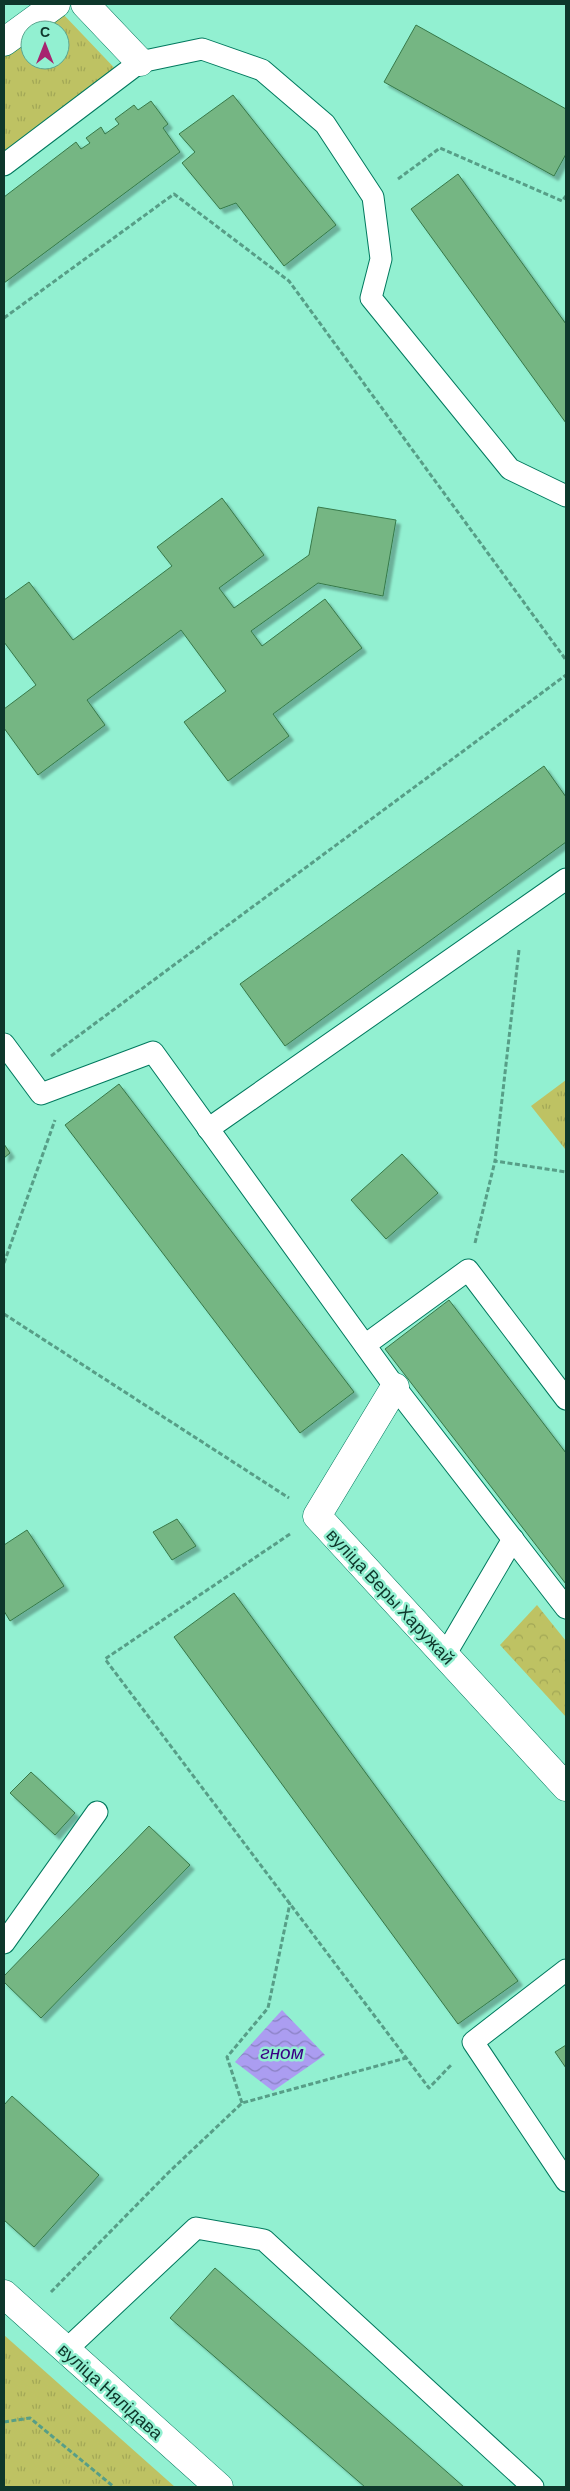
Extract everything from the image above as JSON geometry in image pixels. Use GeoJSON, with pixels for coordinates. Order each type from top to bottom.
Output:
{"type":"FeatureCollection","features":[{"type":"Feature","properties":{"kind":"street"},"geometry":{"type":"LineString","coordinates":[[4,42],[56,4]]}},
{"type":"Feature","properties":{"kind":"street"},"geometry":{"type":"LineString","coordinates":[[85,4],[140,62]]}},
{"type":"Feature","properties":{"kind":"street","name":"вуліца Веры Харужай"},"geometry":{"type":"LineString","coordinates":[[395,1387],[317,1516],[566,1787]]}},
{"type":"Feature","properties":{"kind":"street","name":"вуліца Нялідава"},"geometry":{"type":"LineString","coordinates":[[4,2294],[219,2487]]}},
{"type":"Feature","properties":{"kind":"lane"},"geometry":{"type":"LineString","coordinates":[[4,165],[140,62],[202,49],[262,70],[325,124],[373,197],[381,259],[371,298],[510,469],[566,496]]}},
{"type":"Feature","properties":{"kind":"lane"},"geometry":{"type":"LineString","coordinates":[[208,1129],[566,879]]}},
{"type":"Feature","properties":{"kind":"lane"},"geometry":{"type":"LineString","coordinates":[[4,1044],[41,1094],[153,1052],[395,1387],[566,1608]]}},
{"type":"Feature","properties":{"kind":"lane"},"geometry":{"type":"LineString","coordinates":[[365,1345],[468,1270],[566,1399]]}},
{"type":"Feature","properties":{"kind":"lane"},"geometry":{"type":"LineString","coordinates":[[445,1655],[513,1539]]}},
{"type":"Feature","properties":{"kind":"lane"},"geometry":{"type":"LineString","coordinates":[[4,1943],[97,1812]]}},
{"type":"Feature","properties":{"kind":"lane"},"geometry":{"type":"LineString","coordinates":[[566,1970],[473,2042],[566,2181]]}},
{"type":"Feature","properties":{"kind":"lane"},"geometry":{"type":"LineString","coordinates":[[66,2350],[196,2228],[264,2240],[533,2487]]}},
{"type":"Feature","properties":{"kind":"path"},"geometry":{"type":"LineString","coordinates":[[373,197],[440,148],[562,201],[566,196]]}},
{"type":"Feature","properties":{"kind":"path"},"geometry":{"type":"LineString","coordinates":[[4,318],[174,194],[289,281],[566,660]]}},
{"type":"Feature","properties":{"kind":"path"},"geometry":{"type":"LineString","coordinates":[[26,1074],[566,675]]}},
{"type":"Feature","properties":{"kind":"path"},"geometry":{"type":"LineString","coordinates":[[468,1270],[495,1161],[518,951],[524,944]]}},
{"type":"Feature","properties":{"kind":"path"},"geometry":{"type":"LineString","coordinates":[[4,1263],[55,1123],[53,1090]]}},
{"type":"Feature","properties":{"kind":"path"},"geometry":{"type":"LineString","coordinates":[[495,1161],[566,1172]]}},
{"type":"Feature","properties":{"kind":"path"},"geometry":{"type":"LineString","coordinates":[[4,1314],[317,1516],[106,1659],[429,2088],[473,2042]]}},
{"type":"Feature","properties":{"kind":"path"},"geometry":{"type":"LineString","coordinates":[[242,2103],[228,2057],[268,2008],[290,1903]]}},
{"type":"Feature","properties":{"kind":"path"},"geometry":{"type":"LineString","coordinates":[[47,2297],[168,2173],[242,2103],[406,2058]]}},
{"type":"Feature","properties":{"kind":"path"},"geometry":{"type":"LineString","coordinates":[[4,2422],[30,2418],[114,2487]]}},
{"type":"Feature","properties":{"kind":"green space"},"geometry":{"type":"Polygon","coordinates":[[[63,14],[69,20],[55,20],[63,14]]]}},
{"type":"Feature","properties":{"kind":"green space"},"geometry":{"type":"Polygon","coordinates":[[[70,21],[124,78],[4,162],[4,57],[20,45],[20,70],[70,70],[70,21]]]}},
{"type":"Feature","properties":{"kind":"green space"},"geometry":{"type":"Polygon","coordinates":[[[566,1080],[566,1148],[565,1149],[531,1106],[566,1080]]]}},
{"type":"Feature","properties":{"kind":"green space"},"geometry":{"type":"Polygon","coordinates":[[[537,1605],[566,1641],[566,1717],[500,1645],[537,1605]]]}},
{"type":"Feature","properties":{"kind":"green space"},"geometry":{"type":"Polygon","coordinates":[[[4,2335],[175,2487],[4,2487],[4,2335]]]}},
{"type":"Feature","properties":{"kind":"water","name":"гном"},"geometry":{"type":"Polygon","coordinates":[[[282,2010],[325,2055],[273,2091],[235,2062],[282,2010]]]}},
{"type":"Feature","properties":{"kind":"building"},"geometry":{"type":"Polygon","coordinates":[[[416,25],[566,109],[566,154],[554,176],[384,82],[416,25]]]}},
{"type":"Feature","properties":{"kind":"building"},"geometry":{"type":"Polygon","coordinates":[[[233,95],[336,225],[284,266],[236,203],[220,209],[182,163],[195,152],[179,134],[233,95]]]}},
{"type":"Feature","properties":{"kind":"building"},"geometry":{"type":"Polygon","coordinates":[[[151,101],[168,124],[163,128],[180,152],[4,283],[4,197],[76,142],[81,149],[90,143],[86,138],[101,127],[105,134],[119,124],[115,119],[134,105],[138,110],[151,101]]]}},
{"type":"Feature","properties":{"kind":"building"},"geometry":{"type":"Polygon","coordinates":[[[458,174],[566,324],[566,423],[411,209],[458,174]]]}},
{"type":"Feature","properties":{"kind":"building"},"geometry":{"type":"Polygon","coordinates":[[[222,498],[264,555],[219,588],[234,608],[309,555],[318,507],[396,520],[383,596],[318,583],[251,631],[262,646],[325,599],[362,648],[273,714],[289,736],[228,781],[184,722],[226,691],[181,630],[87,700],[105,725],[38,775],[4,728],[4,709],[36,685],[4,642],[4,600],[29,582],[73,640],[172,566],[157,547],[222,498]]]}},
{"type":"Feature","properties":{"kind":"building"},"geometry":{"type":"Polygon","coordinates":[[[544,766],[566,797],[566,842],[285,1046],[240,984],[544,766]]]}},
{"type":"Feature","properties":{"kind":"building"},"geometry":{"type":"Polygon","coordinates":[[[119,1084],[354,1392],[300,1433],[65,1125],[119,1084]]]}},
{"type":"Feature","properties":{"kind":"building"},"geometry":{"type":"Polygon","coordinates":[[[4,1144],[10,1153],[4,1158],[4,1144]]]}},
{"type":"Feature","properties":{"kind":"building"},"geometry":{"type":"Polygon","coordinates":[[[402,1154],[438,1193],[386,1239],[351,1200],[402,1154]]]}},
{"type":"Feature","properties":{"kind":"building"},"geometry":{"type":"Polygon","coordinates":[[[449,1300],[566,1453],[566,1584],[385,1349],[449,1300]]]}},
{"type":"Feature","properties":{"kind":"building"},"geometry":{"type":"Polygon","coordinates":[[[177,1519],[196,1546],[172,1560],[153,1532],[177,1519]]]}},
{"type":"Feature","properties":{"kind":"building"},"geometry":{"type":"Polygon","coordinates":[[[27,1530],[64,1586],[10,1621],[4,1611],[4,1545],[27,1530]]]}},
{"type":"Feature","properties":{"kind":"building"},"geometry":{"type":"Polygon","coordinates":[[[234,1593],[518,1981],[458,2024],[174,1637],[234,1593]]]}},
{"type":"Feature","properties":{"kind":"building"},"geometry":{"type":"Polygon","coordinates":[[[31,1772],[75,1813],[55,1835],[10,1793],[31,1772]]]}},
{"type":"Feature","properties":{"kind":"building"},"geometry":{"type":"Polygon","coordinates":[[[149,1826],[190,1865],[41,2018],[4,1982],[4,1976],[149,1826]]]}},
{"type":"Feature","properties":{"kind":"building"},"geometry":{"type":"Polygon","coordinates":[[[566,2045],[566,2068],[555,2052],[566,2045]]]}},
{"type":"Feature","properties":{"kind":"building"},"geometry":{"type":"Polygon","coordinates":[[[12,2096],[99,2175],[34,2247],[4,2220],[4,2105],[12,2096]]]}},
{"type":"Feature","properties":{"kind":"building"},"geometry":{"type":"Polygon","coordinates":[[[215,2268],[464,2487],[365,2487],[170,2318],[215,2268]]]}}]}
